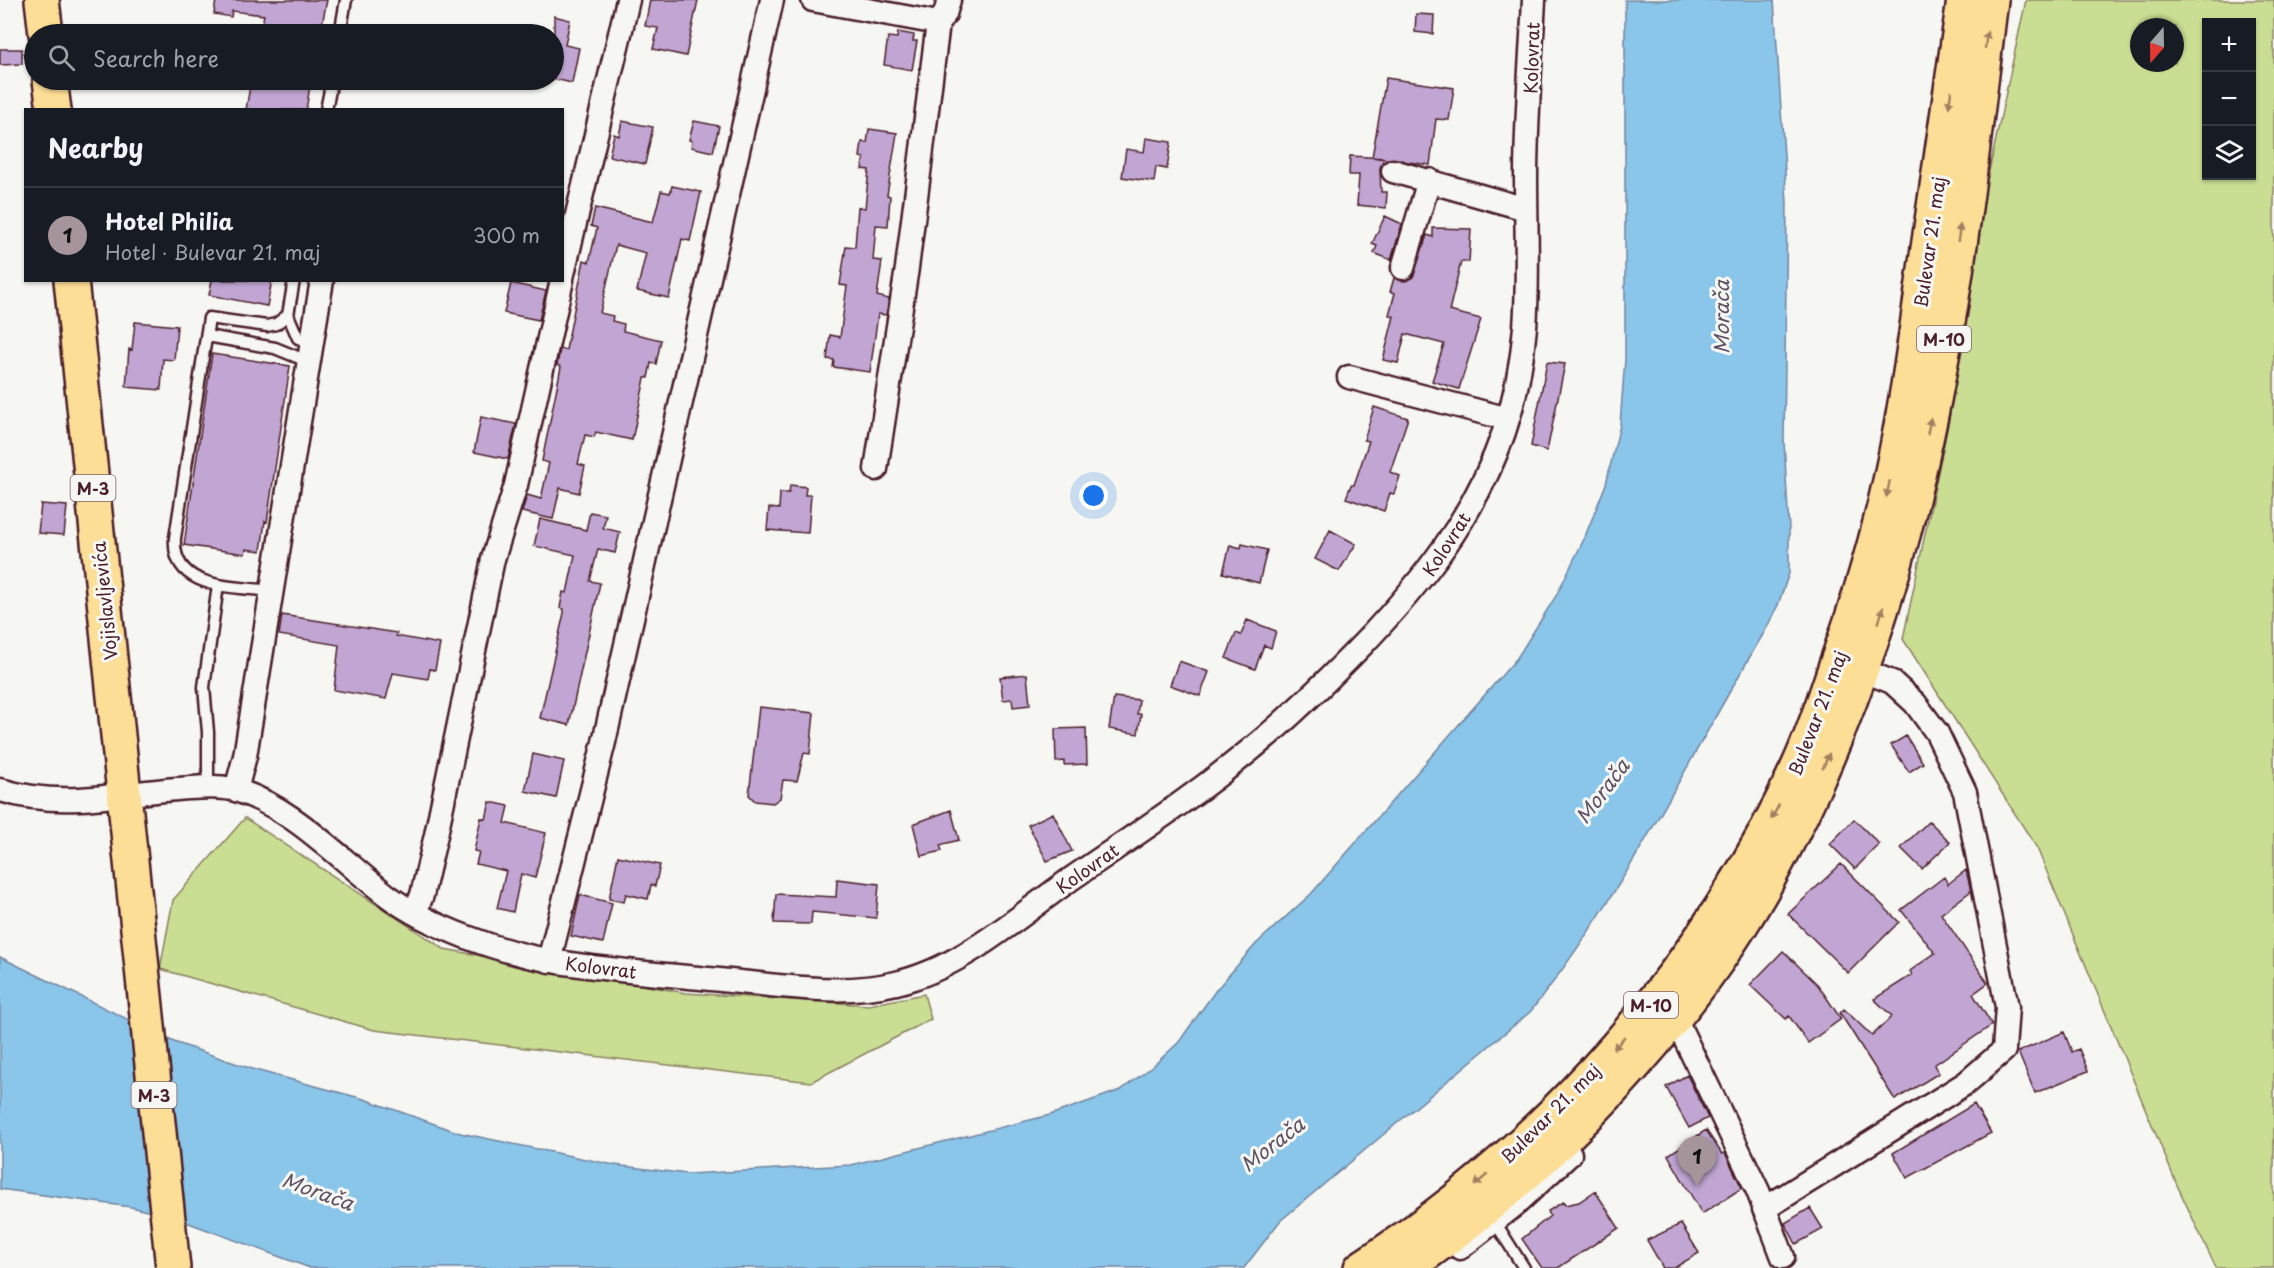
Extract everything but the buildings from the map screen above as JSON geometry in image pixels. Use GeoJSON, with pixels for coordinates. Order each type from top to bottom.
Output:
{"type":"FeatureCollection","features":[{"type":"Feature","properties":{"kind":"main road"},"geometry":{"type":"LineString","coordinates":[[42,0],[45,24]]}},
{"type":"Feature","properties":{"kind":"main road","name":"Bulevar 21. maj"},"geometry":{"type":"LineString","coordinates":[[1406,1268],[1496,1200],[1573,1132],[1677,1023],[1752,906],[1813,791],[1850,666],[1872,554],[1897,447],[1964,0]]}},
{"type":"Feature","properties":{"kind":"main road","name":"Bulevar 21. maj"},"geometry":{"type":"LineString","coordinates":[[1361,1268],[1465,1193],[1515,1150],[1581,1085],[1649,1006],[1712,919],[1782,801],[1816,724],[1850,666],[1895,565],[1931,415],[1946,325],[1991,0]]}},
{"type":"Feature","properties":{"kind":"main road"},"geometry":{"type":"LineString","coordinates":[[51,90],[54,108]]}},
{"type":"Feature","properties":{"kind":"main road","name":"Vojislavljevića"},"geometry":{"type":"LineString","coordinates":[[71,282],[172,1268]]}},
{"type":"Feature","properties":{"kind":"street"},"geometry":{"type":"LineString","coordinates":[[564,271],[628,0]]}},
{"type":"Feature","properties":{"kind":"street"},"geometry":{"type":"LineString","coordinates":[[549,961],[604,742],[772,0]]}},
{"type":"Feature","properties":{"kind":"street"},"geometry":{"type":"LineString","coordinates":[[813,0],[938,23]]}},
{"type":"Feature","properties":{"kind":"street"},"geometry":{"type":"LineString","coordinates":[[876,470],[907,268],[938,23],[945,14],[949,0]]}},
{"type":"Feature","properties":{"kind":"street","name":"Kolovrat"},"geometry":{"type":"LineString","coordinates":[[0,790],[50,801],[208,787],[236,790],[273,807],[305,828],[385,894],[415,913],[465,936],[549,961],[694,978],[825,990],[855,990],[904,981],[958,958],[1249,752],[1332,676],[1406,599],[1442,553],[1476,497],[1508,419],[1523,363],[1528,316],[1526,209],[1534,0]]}},
{"type":"Feature","properties":{"kind":"street"},"geometry":{"type":"LineString","coordinates":[[1393,171],[1526,209]]}},
{"type":"Feature","properties":{"kind":"street"},"geometry":{"type":"LineString","coordinates":[[1403,268],[1429,180]]}},
{"type":"Feature","properties":{"kind":"street"},"geometry":{"type":"LineString","coordinates":[[236,790],[245,756],[322,282]]}},
{"type":"Feature","properties":{"kind":"street"},"geometry":{"type":"LineString","coordinates":[[415,913],[422,895],[436,835],[493,559],[516,485],[561,282]]}},
{"type":"Feature","properties":{"kind":"street"},"geometry":{"type":"LineString","coordinates":[[1349,377],[1508,419]]}},
{"type":"Feature","properties":{"kind":"street"},"geometry":{"type":"LineString","coordinates":[[1764,1209],[1966,1083],[2004,1050],[2007,1007],[1965,792],[1937,733],[1916,703],[1892,682],[1850,666]]}},
{"type":"Feature","properties":{"kind":"street"},"geometry":{"type":"LineString","coordinates":[[1432,1268],[1495,1222],[1539,1184],[1592,1132],[1677,1023],[1764,1209],[1783,1257]]}},
{"type":"Feature","properties":{"kind":"lane"},"geometry":{"type":"LineString","coordinates":[[342,24],[346,0]]}},
{"type":"Feature","properties":{"kind":"lane"},"geometry":{"type":"LineString","coordinates":[[326,108],[330,90]]}},
{"type":"Feature","properties":{"kind":"lane"},"geometry":{"type":"LineString","coordinates":[[294,282],[288,315],[298,338],[309,352]]}},
{"type":"Feature","properties":{"kind":"lane"},"geometry":{"type":"LineString","coordinates":[[270,591],[219,585],[189,575],[181,569],[174,553],[209,318],[267,326],[276,324],[288,315]]}},
{"type":"Feature","properties":{"kind":"lane"},"geometry":{"type":"LineString","coordinates":[[207,336],[309,352]]}},
{"type":"Feature","properties":{"kind":"lane"},"geometry":{"type":"LineString","coordinates":[[208,787],[208,732],[204,687],[219,585]]}},
{"type":"Feature","properties":{"kind":"lane"},"geometry":{"type":"LineString","coordinates":[[1495,1222],[1524,1268]]}},
{"type":"Feature","properties":{"kind":"green space"},"geometry":{"type":"Polygon","coordinates":[[[2026,0],[2274,0],[2274,1268],[2216,1268],[2177,1185],[2037,848],[1903,639],[1949,420],[1978,222],[2026,0]]]}},
{"type":"Feature","properties":{"kind":"green space"},"geometry":{"type":"Polygon","coordinates":[[[245,818],[444,949],[686,993],[869,1005],[924,994],[931,1019],[811,1082],[374,1030],[160,969],[173,900],[245,818]]]}},
{"type":"Feature","properties":{"kind":"water","name":"Morača"},"geometry":{"type":"Polygon","coordinates":[[[1625,0],[1774,0],[1787,203],[1784,441],[1789,573],[1778,605],[1765,631],[1654,826],[1564,968],[1530,1012],[1280,1221],[1244,1268],[310,1268],[178,1219],[131,1207],[0,1189],[0,957],[174,1042],[255,1070],[364,1099],[460,1133],[614,1165],[688,1174],[851,1165],[1050,1115],[1121,1090],[1153,1066],[1178,1043],[1216,990],[1256,944],[1311,894],[1517,658],[1556,596],[1584,539],[1606,484],[1620,425],[1625,359],[1625,0]]]}},
{"type":"Feature","properties":{"kind":"place","name":"Hotel Philia"},"geometry":{"type":"Point","coordinates":[1697,1186]}}]}
